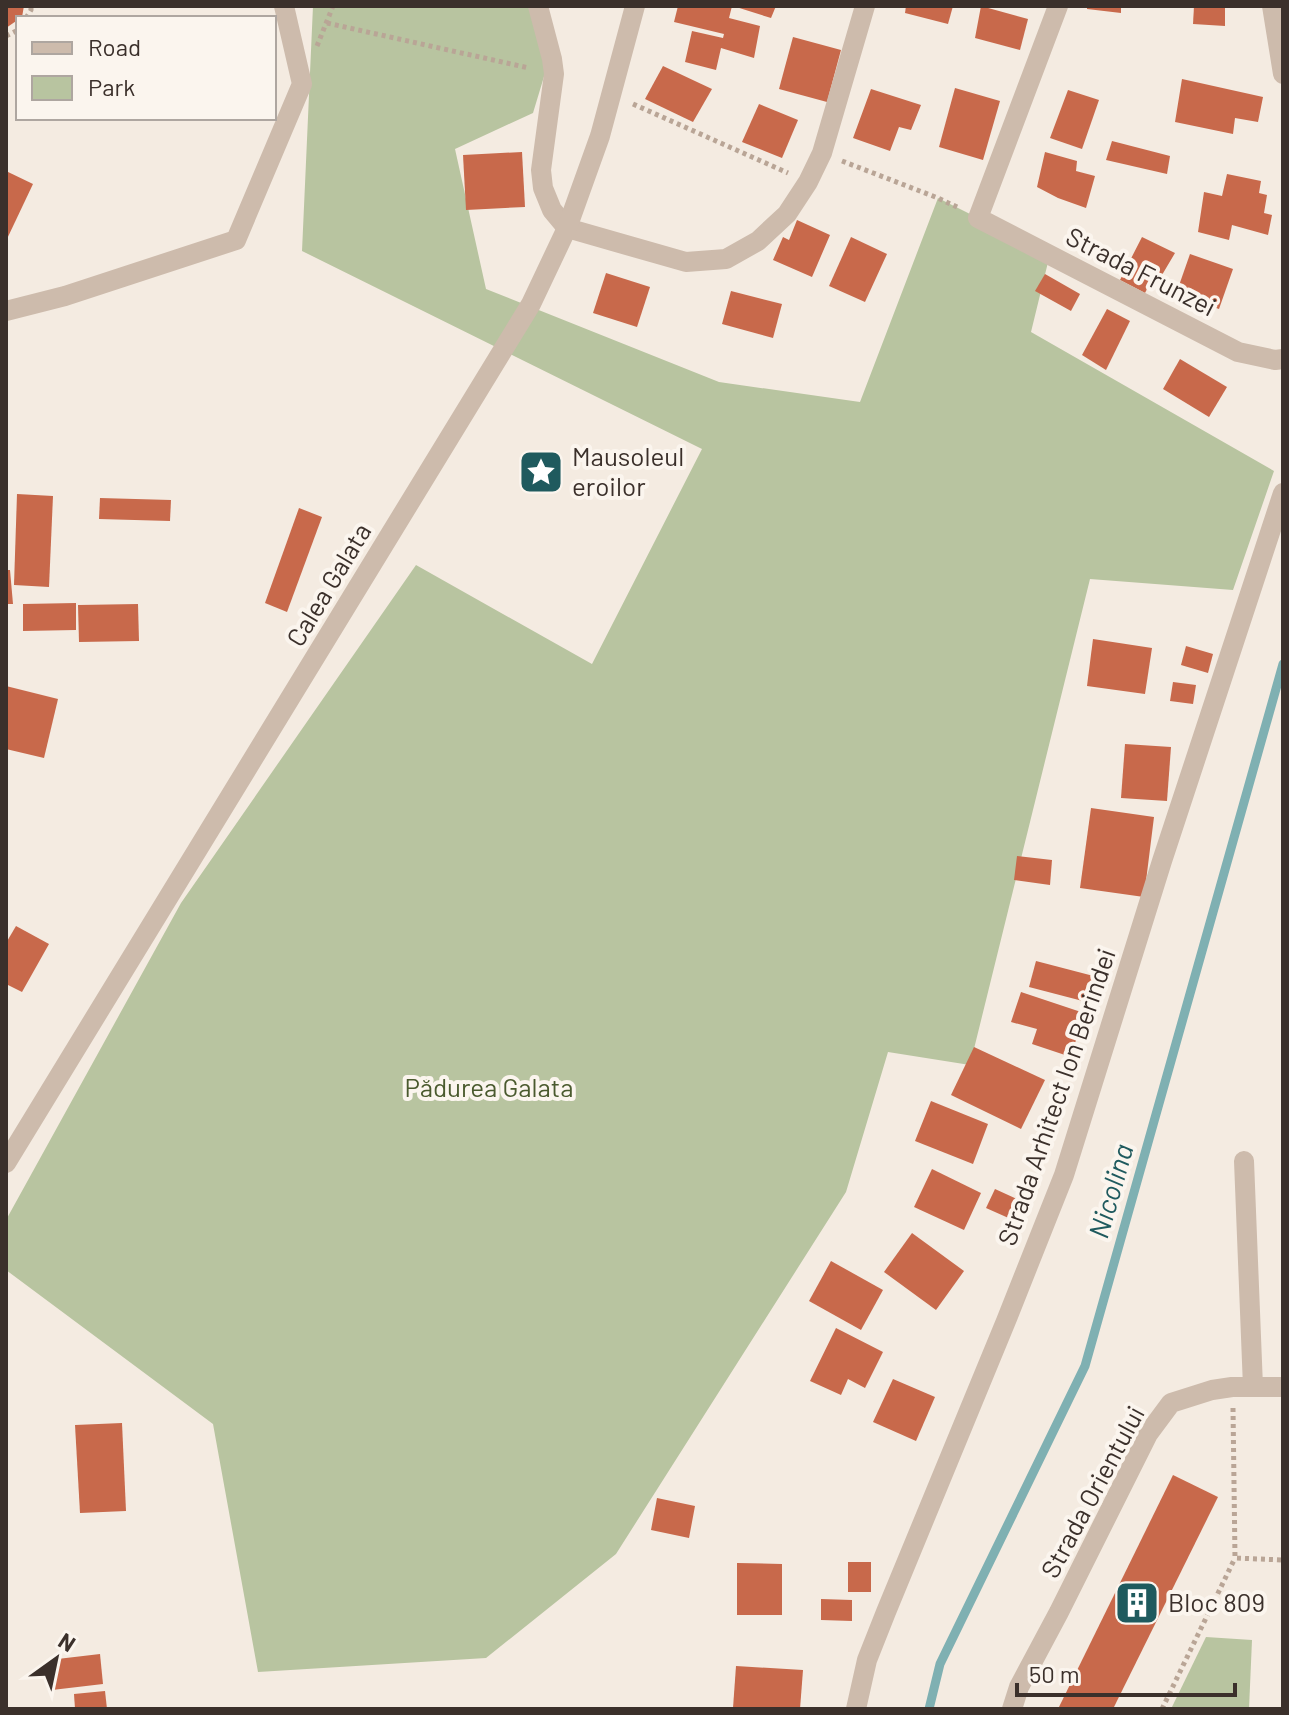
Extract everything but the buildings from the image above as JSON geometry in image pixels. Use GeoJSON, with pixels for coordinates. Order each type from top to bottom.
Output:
{"type":"FeatureCollection","features":[{"type":"Feature","properties":{"kind":"street"},"geometry":{"type":"LineString","coordinates":[[6,311],[65,296],[236,240],[302,84],[284,6]]}},
{"type":"Feature","properties":{"kind":"street"},"geometry":{"type":"LineString","coordinates":[[538,6],[554,74],[541,170],[546,199],[552,210],[567,228],[686,262],[726,259],[758,241],[787,214],[822,153],[865,6]]}},
{"type":"Feature","properties":{"kind":"street","name":"Calea Galata"},"geometry":{"type":"LineString","coordinates":[[6,1163],[531,304],[567,228],[600,136],[635,6]]}},
{"type":"Feature","properties":{"kind":"street"},"geometry":{"type":"LineString","coordinates":[[978,218],[1058,6]]}},
{"type":"Feature","properties":{"kind":"street"},"geometry":{"type":"LineString","coordinates":[[1272,6],[1283,74]]}},
{"type":"Feature","properties":{"kind":"street","name":"Strada Frunzei"},"geometry":{"type":"LineString","coordinates":[[978,218],[1238,352],[1283,359]]}},
{"type":"Feature","properties":{"kind":"street","name":"Strada Arhitect Ion Berindei"},"geometry":{"type":"LineString","coordinates":[[856,1709],[867,1660],[881,1624],[1064,1175],[1162,861],[1283,493]]}},
{"type":"Feature","properties":{"kind":"street"},"geometry":{"type":"LineString","coordinates":[[1242,1387],[1244,1161]]}},
{"type":"Feature","properties":{"kind":"street","name":"Strada Orientului"},"geometry":{"type":"LineString","coordinates":[[1012,1709],[1019,1687],[1148,1434],[1171,1403],[1212,1390],[1283,1387]]}},
{"type":"Feature","properties":{"kind":"path"},"geometry":{"type":"LineString","coordinates":[[333,6],[327,23],[554,74]]}},
{"type":"Feature","properties":{"kind":"path"},"geometry":{"type":"LineString","coordinates":[[611,94],[808,182]]}},
{"type":"Feature","properties":{"kind":"path"},"geometry":{"type":"LineString","coordinates":[[822,153],[938,198],[978,218]]}},
{"type":"Feature","properties":{"kind":"path"},"geometry":{"type":"LineString","coordinates":[[1162,1709],[1235,1558],[1242,1387]]}},
{"type":"Feature","properties":{"kind":"path"},"geometry":{"type":"LineString","coordinates":[[1235,1558],[1283,1560]]}},
{"type":"Feature","properties":{"kind":"green space","name":"Pădurea Galata"},"geometry":{"type":"Polygon","coordinates":[[[313,6],[534,6],[549,60],[533,113],[455,149],[486,289],[719,382],[860,402],[938,198],[1050,254],[1031,332],[1274,471],[1233,590],[1090,579],[970,1065],[888,1052],[846,1192],[616,1554],[486,1658],[258,1672],[213,1424],[6,1270],[6,1220],[181,903],[416,565],[592,664],[702,449],[302,251],[313,6]]]}},
{"type":"Feature","properties":{"kind":"green space"},"geometry":{"type":"Polygon","coordinates":[[[1206,1637],[1252,1640],[1249,1709],[1171,1709],[1206,1637]]]}},
{"type":"Feature","properties":{"kind":"waterway","name":"Nicolina"},"geometry":{"type":"LineString","coordinates":[[929,1709],[940,1664],[1085,1366],[1283,664]]}},
{"type":"Feature","properties":{"kind":"place","name":"Mausoleul eroilor"},"geometry":{"type":"Point","coordinates":[541,472]}},
{"type":"Feature","properties":{"kind":"place","name":"Bloc 809"},"geometry":{"type":"Point","coordinates":[1137,1603]}}]}
